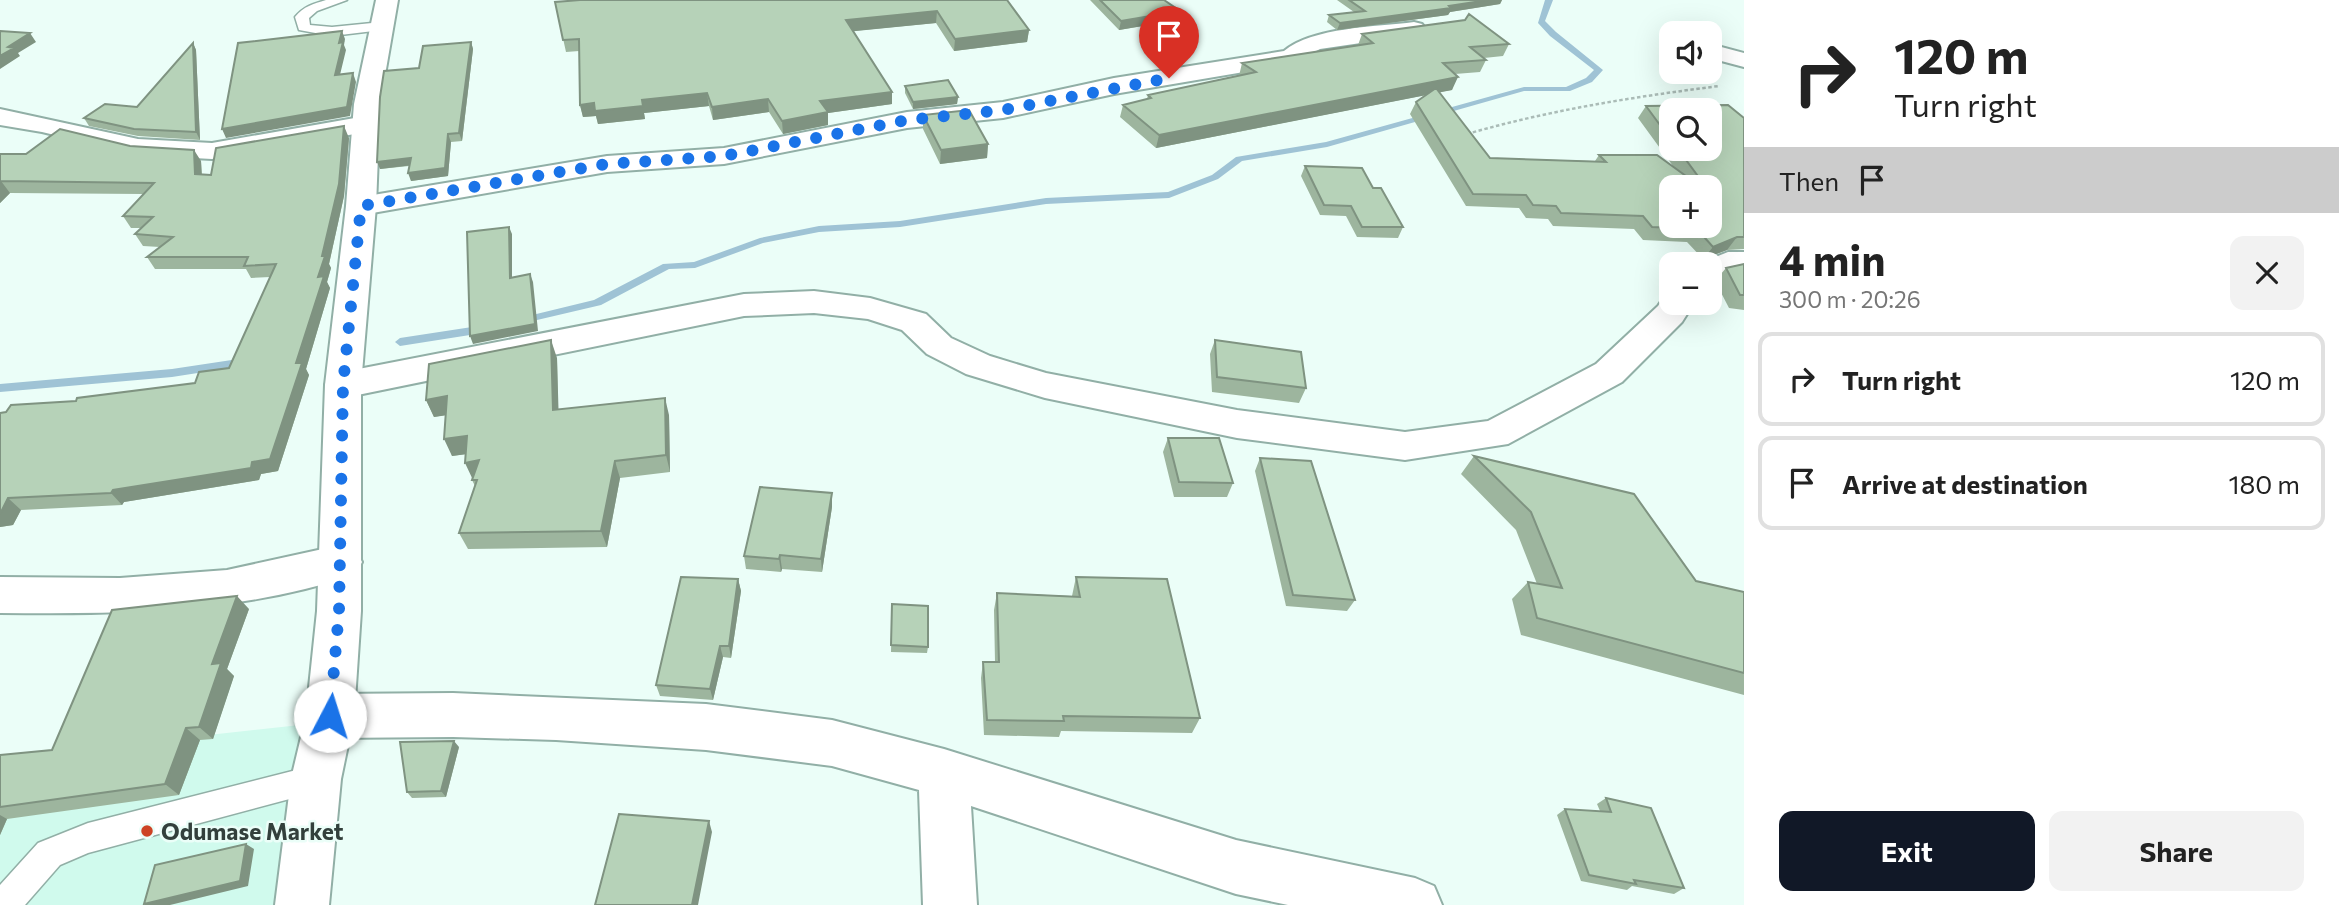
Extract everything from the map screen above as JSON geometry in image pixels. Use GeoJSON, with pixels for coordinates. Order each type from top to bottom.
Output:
{"type":"FeatureCollection","features":[{"type":"Feature","properties":{"kind":"street"},"geometry":{"type":"LineString","coordinates":[[302,905],[317,779],[330,716],[341,562],[343,385],[361,206],[366,124],[384,13]]}},
{"type":"Feature","properties":{"kind":"street"},"geometry":{"type":"LineString","coordinates":[[361,206],[607,164],[724,156],[907,120],[1003,110],[1114,86],[1291,57],[1304,46],[1319,43],[1438,26]]}},
{"type":"Feature","properties":{"kind":"street"},"geometry":{"type":"LineString","coordinates":[[1722,54],[1744,60]]}},
{"type":"Feature","properties":{"kind":"street"},"geometry":{"type":"LineString","coordinates":[[0,117],[138,147],[212,151],[366,124]]}},
{"type":"Feature","properties":{"kind":"street"},"geometry":{"type":"LineString","coordinates":[[1722,265],[1744,262]]}},
{"type":"Feature","properties":{"kind":"street"},"geometry":{"type":"LineString","coordinates":[[343,385],[744,305],[814,302],[870,309],[915,322],[939,346],[978,365],[1045,385],[1237,424],[1405,446],[1495,433],[1506,428],[1609,373],[1669,315]]}},
{"type":"Feature","properties":{"kind":"street"},"geometry":{"type":"LineString","coordinates":[[0,595],[120,596],[227,588],[341,562]]}},
{"type":"Feature","properties":{"kind":"street"},"geometry":{"type":"LineString","coordinates":[[330,716],[453,715],[705,727],[832,743],[944,773],[1236,867],[1415,905]]}},
{"type":"Feature","properties":{"kind":"street"},"geometry":{"type":"LineString","coordinates":[[944,773],[950,905]]}},
{"type":"Feature","properties":{"kind":"lane"},"geometry":{"type":"LineString","coordinates":[[340,0],[312,8],[302,17],[304,27],[315,31],[337,32],[384,13]]}},
{"type":"Feature","properties":{"kind":"lane"},"geometry":{"type":"LineString","coordinates":[[8,905],[11,897],[48,854],[88,838],[317,779]]}},
{"type":"Feature","properties":{"kind":"path"},"geometry":{"type":"LineString","coordinates":[[1463,137],[1474,131],[1527,117],[1615,99],[1731,85]]}},
{"type":"Feature","properties":{"kind":"shaded area","name":"Odumase Market"},"geometry":{"type":"Polygon","coordinates":[[[309,724],[282,905],[0,905],[0,758],[309,724]]]}},
{"type":"Feature","properties":{"kind":"building"},"geometry":{"type":"Polygon","coordinates":[[[1007,0],[1029,30],[955,39],[937,11],[846,20],[892,92],[820,101],[828,112],[782,121],[768,99],[712,107],[707,93],[642,100],[643,106],[595,111],[594,103],[580,105],[579,39],[563,40],[555,2],[1007,0]]]}},
{"type":"Feature","properties":{"kind":"building"},"geometry":{"type":"Polygon","coordinates":[[[1100,0],[1164,0],[1180,11],[1121,21],[1100,0]]]}},
{"type":"Feature","properties":{"kind":"building"},"geometry":{"type":"Polygon","coordinates":[[[1349,0],[1488,0],[1449,6],[1451,8],[1340,23],[1329,15],[1365,11],[1349,0]]]}},
{"type":"Feature","properties":{"kind":"building"},"geometry":{"type":"Polygon","coordinates":[[[1469,14],[1509,44],[1470,47],[1486,60],[1443,63],[1458,77],[1159,135],[1123,105],[1151,98],[1148,95],[1256,72],[1242,63],[1373,43],[1362,34],[1465,20],[1469,14]]]}},
{"type":"Feature","properties":{"kind":"building"},"geometry":{"type":"Polygon","coordinates":[[[0,31],[30,33],[8,47],[14,48],[0,56],[0,31]]]}},
{"type":"Feature","properties":{"kind":"building"},"geometry":{"type":"Polygon","coordinates":[[[342,31],[339,43],[343,42],[335,75],[353,73],[347,107],[222,129],[238,43],[342,31]]]}},
{"type":"Feature","properties":{"kind":"building"},"geometry":{"type":"Polygon","coordinates":[[[471,42],[459,133],[448,134],[445,168],[408,173],[411,158],[377,162],[384,71],[419,68],[423,46],[471,42]]]}},
{"type":"Feature","properties":{"kind":"building"},"geometry":{"type":"Polygon","coordinates":[[[193,43],[196,132],[134,129],[84,118],[105,104],[137,107],[193,43]]]}},
{"type":"Feature","properties":{"kind":"building"},"geometry":{"type":"Polygon","coordinates":[[[948,80],[958,97],[913,102],[905,86],[948,80]]]}},
{"type":"Feature","properties":{"kind":"building"},"geometry":{"type":"Polygon","coordinates":[[[1436,88],[1490,158],[1606,162],[1599,155],[1657,155],[1659,161],[1665,161],[1684,175],[1659,175],[1659,227],[1652,227],[1643,216],[1561,213],[1556,206],[1533,205],[1526,195],[1473,194],[1416,102],[1436,88]]]}},
{"type":"Feature","properties":{"kind":"building"},"geometry":{"type":"Polygon","coordinates":[[[1722,105],[1728,105],[1744,118],[1744,237],[1737,237],[1713,247],[1705,238],[1722,238],[1722,175],[1697,175],[1687,161],[1722,161],[1722,105]]]}},
{"type":"Feature","properties":{"kind":"building"},"geometry":{"type":"Polygon","coordinates":[[[1646,106],[1659,106],[1659,124],[1646,106]]]}},
{"type":"Feature","properties":{"kind":"building"},"geometry":{"type":"Polygon","coordinates":[[[969,110],[988,144],[941,150],[923,115],[969,110]]]}},
{"type":"Feature","properties":{"kind":"building"},"geometry":{"type":"Polygon","coordinates":[[[344,126],[339,184],[322,256],[325,256],[318,277],[324,276],[296,363],[302,363],[270,459],[252,462],[251,468],[113,490],[111,493],[8,498],[0,514],[0,413],[6,412],[11,405],[76,401],[77,398],[195,383],[199,372],[229,368],[276,264],[244,266],[248,257],[147,257],[173,237],[135,234],[153,217],[123,216],[154,183],[0,182],[0,154],[26,154],[60,129],[130,146],[194,150],[195,174],[211,175],[216,148],[344,126]]]}},
{"type":"Feature","properties":{"kind":"building"},"geometry":{"type":"Polygon","coordinates":[[[1305,166],[1362,168],[1373,188],[1381,188],[1403,227],[1362,227],[1351,206],[1324,205],[1305,166]]]}},
{"type":"Feature","properties":{"kind":"building"},"geometry":{"type":"Polygon","coordinates":[[[509,227],[510,278],[530,274],[535,324],[470,336],[467,232],[509,227]]]}},
{"type":"Feature","properties":{"kind":"building"},"geometry":{"type":"Polygon","coordinates":[[[1744,264],[1744,295],[1740,295],[1726,268],[1744,264]]]}},
{"type":"Feature","properties":{"kind":"building"},"geometry":{"type":"Polygon","coordinates":[[[551,340],[553,410],[665,398],[666,455],[615,461],[601,531],[459,533],[477,480],[472,480],[479,460],[465,463],[467,436],[444,439],[447,396],[426,400],[429,364],[551,340]]]}},
{"type":"Feature","properties":{"kind":"building"},"geometry":{"type":"Polygon","coordinates":[[[1215,340],[1301,352],[1306,388],[1217,377],[1215,340]]]}},
{"type":"Feature","properties":{"kind":"building"},"geometry":{"type":"Polygon","coordinates":[[[1168,438],[1219,438],[1233,483],[1179,482],[1168,438]]]}},
{"type":"Feature","properties":{"kind":"building"},"geometry":{"type":"Polygon","coordinates":[[[1474,456],[1634,494],[1696,581],[1744,592],[1744,673],[1537,618],[1528,582],[1562,588],[1531,512],[1474,456]]]}},
{"type":"Feature","properties":{"kind":"building"},"geometry":{"type":"Polygon","coordinates":[[[1260,458],[1311,461],[1355,600],[1293,595],[1260,458]]]}},
{"type":"Feature","properties":{"kind":"building"},"geometry":{"type":"Polygon","coordinates":[[[760,487],[832,493],[821,559],[780,555],[779,559],[744,556],[760,487]]]}},
{"type":"Feature","properties":{"kind":"building"},"geometry":{"type":"Polygon","coordinates":[[[681,577],[738,579],[729,646],[720,646],[710,689],[656,685],[681,577]]]}},
{"type":"Feature","properties":{"kind":"building"},"geometry":{"type":"Polygon","coordinates":[[[1076,577],[1167,579],[1200,718],[1063,716],[1064,721],[987,720],[983,662],[999,662],[997,593],[1080,597],[1076,577]]]}},
{"type":"Feature","properties":{"kind":"building"},"geometry":{"type":"Polygon","coordinates":[[[237,596],[212,664],[221,663],[199,727],[186,728],[165,784],[0,807],[0,755],[52,750],[112,610],[237,596]]]}},
{"type":"Feature","properties":{"kind":"building"},"geometry":{"type":"Polygon","coordinates":[[[892,604],[928,606],[928,647],[891,645],[892,604]]]}},
{"type":"Feature","properties":{"kind":"building"},"geometry":{"type":"Polygon","coordinates":[[[454,741],[441,791],[407,792],[400,742],[454,741]]]}},
{"type":"Feature","properties":{"kind":"building"},"geometry":{"type":"Polygon","coordinates":[[[1606,798],[1651,808],[1684,888],[1634,880],[1636,884],[1589,875],[1565,809],[1611,812],[1606,798]]]}},
{"type":"Feature","properties":{"kind":"building"},"geometry":{"type":"Polygon","coordinates":[[[619,814],[709,821],[692,905],[595,905],[619,814]]]}},
{"type":"Feature","properties":{"kind":"building"},"geometry":{"type":"Polygon","coordinates":[[[246,844],[240,881],[144,904],[155,865],[246,844]]]}},
{"type":"Feature","properties":{"kind":"waterway"},"geometry":{"type":"LineString","coordinates":[[520,321],[597,303],[667,266],[695,265],[760,241],[819,229],[900,224],[1046,201],[1169,195],[1215,177],[1239,159],[1327,144],[1524,89],[1567,89],[1589,80],[1599,70],[1553,34],[1541,21],[1549,0]]}},
{"type":"Feature","properties":{"kind":"waterway"},"geometry":{"type":"LineString","coordinates":[[400,342],[485,329]]}},
{"type":"Feature","properties":{"kind":"waterway"},"geometry":{"type":"LineString","coordinates":[[0,388],[172,373],[245,362]]}},
{"type":"Feature","properties":{"kind":"place","name":"Odumase Market"},"geometry":{"type":"Point","coordinates":[147,831]}},
{"type":"Feature","properties":{"kind":"route"},"geometry":{"type":"LineString","coordinates":[[330,716],[341,562],[343,385],[361,206],[607,164],[724,156],[907,120],[1003,110],[1114,86],[1169,78]]}}]}
